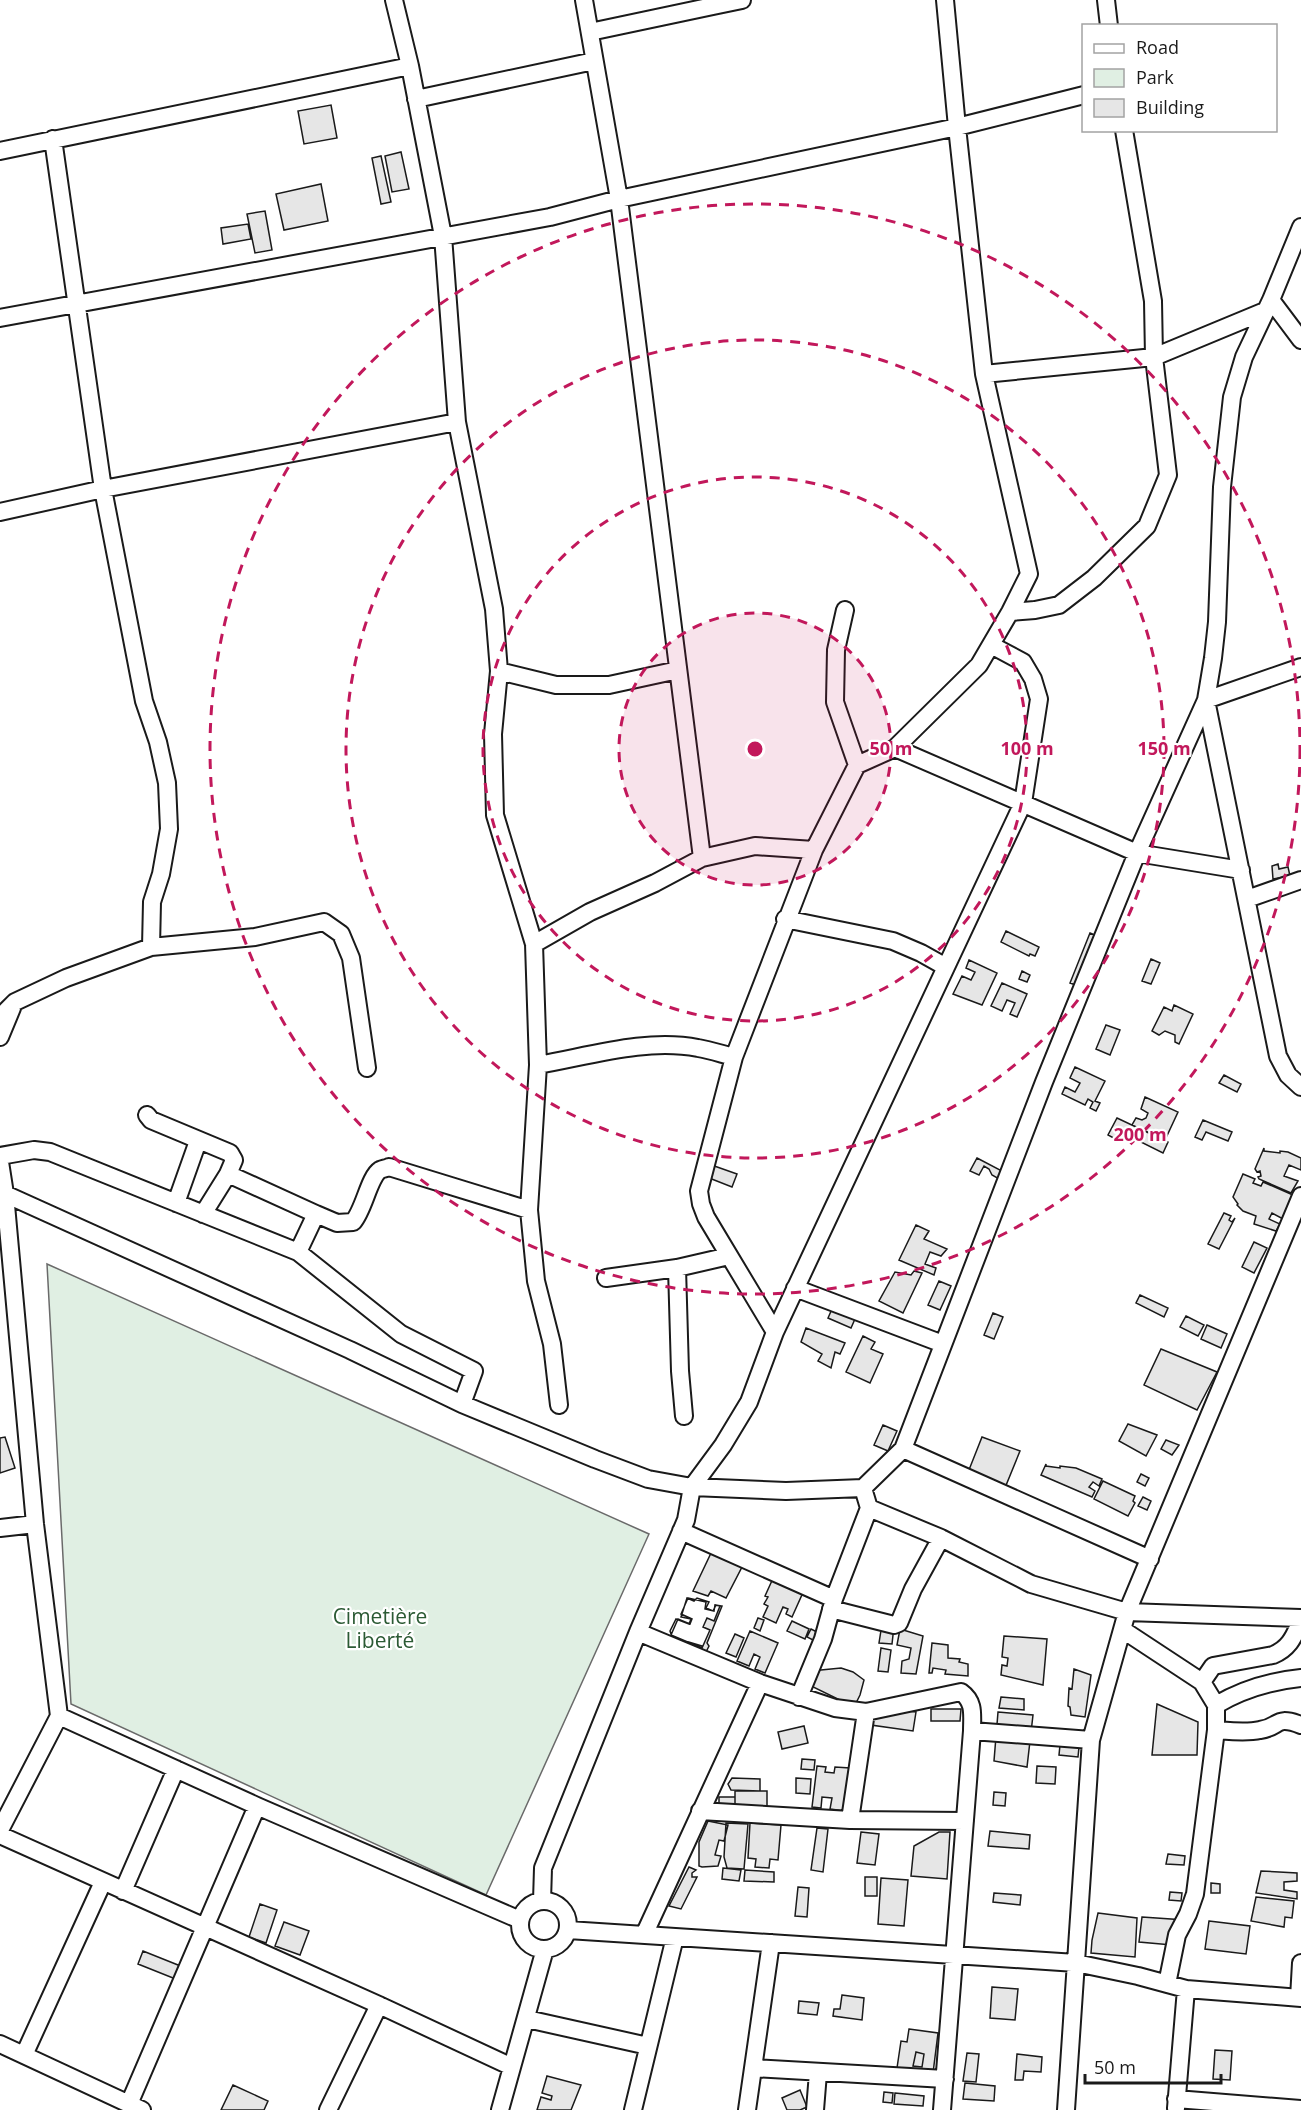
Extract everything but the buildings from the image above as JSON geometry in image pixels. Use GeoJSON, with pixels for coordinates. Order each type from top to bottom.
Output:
{"type":"FeatureCollection","features":[{"type":"Feature","properties":{"kind":"street"},"geometry":{"type":"LineString","coordinates":[[394,0],[410,66],[443,236],[457,422],[494,609],[499,670],[493,734],[495,815],[534,944],[538,1065],[529,1210],[536,1281],[552,1344],[559,1405]]}},
{"type":"Feature","properties":{"kind":"street"},"geometry":{"type":"LineString","coordinates":[[584,0],[620,199],[702,858]]}},
{"type":"Feature","properties":{"kind":"street"},"geometry":{"type":"LineString","coordinates":[[590,32],[713,3],[742,0]]}},
{"type":"Feature","properties":{"kind":"street"},"geometry":{"type":"LineString","coordinates":[[775,1332],[706,1217],[699,1191],[734,1057],[814,850],[857,765],[896,748],[979,665],[1029,574],[984,374],[945,0]]}},
{"type":"Feature","properties":{"kind":"street"},"geometry":{"type":"LineString","coordinates":[[1106,0],[1109,24]]}},
{"type":"Feature","properties":{"kind":"street"},"geometry":{"type":"LineString","coordinates":[[416,99],[594,60]]}},
{"type":"Feature","properties":{"kind":"street"},"geometry":{"type":"LineString","coordinates":[[0,151],[410,66]]}},
{"type":"Feature","properties":{"kind":"street"},"geometry":{"type":"LineString","coordinates":[[0,318],[550,217],[620,199],[957,127],[1082,95]]}},
{"type":"Feature","properties":{"kind":"street"},"geometry":{"type":"LineString","coordinates":[[1010,612],[1059,605],[1094,578],[1148,526],[1168,475],[1154,357],[1153,301],[1124,132]]}},
{"type":"Feature","properties":{"kind":"street"},"geometry":{"type":"LineString","coordinates":[[53,140],[103,489],[144,701],[158,742],[167,783],[169,829],[161,874],[152,902],[151,947]]}},
{"type":"Feature","properties":{"kind":"street"},"geometry":{"type":"LineString","coordinates":[[5,1194],[350,1350],[462,1404],[595,1460],[648,1479],[692,1487],[786,1491],[863,1488],[903,1449],[1033,1110],[1137,853],[1206,700],[1214,658],[1222,487],[1232,397],[1244,357],[1301,226]]}},
{"type":"Feature","properties":{"kind":"street"},"geometry":{"type":"LineString","coordinates":[[984,374],[1154,357],[1268,306]]}},
{"type":"Feature","properties":{"kind":"street"},"geometry":{"type":"LineString","coordinates":[[1268,306],[1301,340]]}},
{"type":"Feature","properties":{"kind":"street"},"geometry":{"type":"LineString","coordinates":[[0,512],[103,489],[457,422]]}},
{"type":"Feature","properties":{"kind":"street"},"geometry":{"type":"LineString","coordinates":[[845,610],[836,650],[835,702],[857,765]]}},
{"type":"Feature","properties":{"kind":"street"},"geometry":{"type":"LineString","coordinates":[[542,1900],[543,1868],[638,1632],[686,1520],[692,1487],[723,1445],[749,1402],[775,1332],[795,1288],[1023,804],[1039,699],[1033,679],[1023,662],[991,645]]}},
{"type":"Feature","properties":{"kind":"street"},"geometry":{"type":"LineString","coordinates":[[1206,700],[1301,667]]}},
{"type":"Feature","properties":{"kind":"street"},"geometry":{"type":"LineString","coordinates":[[499,670],[556,685],[609,685],[678,670]]}},
{"type":"Feature","properties":{"kind":"street"},"geometry":{"type":"LineString","coordinates":[[1206,700],[1278,1056],[1288,1075],[1301,1087]]}},
{"type":"Feature","properties":{"kind":"street"},"geometry":{"type":"LineString","coordinates":[[896,748],[1137,853],[1241,870]]}},
{"type":"Feature","properties":{"kind":"street"},"geometry":{"type":"LineString","coordinates":[[534,944],[590,912],[655,883],[702,858],[755,846],[814,850]]}},
{"type":"Feature","properties":{"kind":"street"},"geometry":{"type":"LineString","coordinates":[[1247,899],[1301,880]]}},
{"type":"Feature","properties":{"kind":"street"},"geometry":{"type":"LineString","coordinates":[[786,920],[893,941],[946,967]]}},
{"type":"Feature","properties":{"kind":"street"},"geometry":{"type":"LineString","coordinates":[[0,1017],[15,1002],[66,978],[151,947],[255,937],[324,922],[341,934],[351,957],[367,1068]]}},
{"type":"Feature","properties":{"kind":"street"},"geometry":{"type":"LineString","coordinates":[[0,1037],[15,1002]]}},
{"type":"Feature","properties":{"kind":"street"},"geometry":{"type":"LineString","coordinates":[[538,1065],[634,1047],[669,1045],[698,1048],[734,1057]]}},
{"type":"Feature","properties":{"kind":"street"},"geometry":{"type":"LineString","coordinates":[[147,1115],[152,1120],[232,1156],[234,1160],[228,1174],[203,1214]]}},
{"type":"Feature","properties":{"kind":"street"},"geometry":{"type":"LineString","coordinates":[[176,1203],[198,1141]]}},
{"type":"Feature","properties":{"kind":"street"},"geometry":{"type":"LineString","coordinates":[[0,1155],[34,1150],[50,1152],[298,1252],[401,1334],[474,1371],[462,1404]]}},
{"type":"Feature","properties":{"kind":"street"},"geometry":{"type":"LineString","coordinates":[[0,1162],[5,1194],[8,1326],[59,1716],[0,1830]]}},
{"type":"Feature","properties":{"kind":"street"},"geometry":{"type":"LineString","coordinates":[[228,1174],[337,1223],[353,1222],[359,1215],[375,1176],[380,1169],[389,1167],[529,1210]]}},
{"type":"Feature","properties":{"kind":"street"},"geometry":{"type":"LineString","coordinates":[[1066,2110],[1091,1740],[1127,1612],[1301,1196]]}},
{"type":"Feature","properties":{"kind":"street"},"geometry":{"type":"LineString","coordinates":[[298,1252],[316,1214]]}},
{"type":"Feature","properties":{"kind":"street"},"geometry":{"type":"LineString","coordinates":[[606,1278],[677,1268],[729,1256]]}},
{"type":"Feature","properties":{"kind":"street"},"geometry":{"type":"LineString","coordinates":[[677,1268],[680,1371],[684,1416]]}},
{"type":"Feature","properties":{"kind":"street"},"geometry":{"type":"LineString","coordinates":[[795,1288],[944,1344]]}},
{"type":"Feature","properties":{"kind":"street"},"geometry":{"type":"LineString","coordinates":[[903,1449],[1150,1558]]}},
{"type":"Feature","properties":{"kind":"street"},"geometry":{"type":"LineString","coordinates":[[799,1697],[823,1639],[832,1604],[869,1508],[863,1488]]}},
{"type":"Feature","properties":{"kind":"street"},"geometry":{"type":"LineString","coordinates":[[869,1508],[941,1538],[1031,1584],[1127,1612],[1301,1619],[1289,1646],[1282,1652],[1213,1666],[1202,1682]]}},
{"type":"Feature","properties":{"kind":"street"},"geometry":{"type":"LineString","coordinates":[[0,1528],[34,1524]]}},
{"type":"Feature","properties":{"kind":"street"},"geometry":{"type":"LineString","coordinates":[[681,1531],[832,1604],[894,1624],[899,1623],[913,1589],[941,1538]]}},
{"type":"Feature","properties":{"kind":"street"},"geometry":{"type":"LineString","coordinates":[[1123,1630],[1202,1682],[1216,1705],[1216,1731],[1196,1894],[1177,1935],[1167,1984]]}},
{"type":"Feature","properties":{"kind":"street"},"geometry":{"type":"LineString","coordinates":[[638,1632],[760,1683],[835,1708],[866,1712],[961,1692],[969,1697],[972,1707],[972,1731],[942,2110]]}},
{"type":"Feature","properties":{"kind":"street"},"geometry":{"type":"LineString","coordinates":[[1216,1705],[1257,1686],[1301,1678]]}},
{"type":"Feature","properties":{"kind":"street"},"geometry":{"type":"LineString","coordinates":[[644,1935],[760,1683]]}},
{"type":"Feature","properties":{"kind":"street"},"geometry":{"type":"LineString","coordinates":[[850,1820],[866,1712]]}},
{"type":"Feature","properties":{"kind":"street"},"geometry":{"type":"LineString","coordinates":[[59,1716],[257,1806],[520,1920]]}},
{"type":"Feature","properties":{"kind":"street"},"geometry":{"type":"LineString","coordinates":[[1216,1731],[1259,1731],[1281,1720],[1301,1725]]}},
{"type":"Feature","properties":{"kind":"street"},"geometry":{"type":"LineString","coordinates":[[972,1731],[1091,1740]]}},
{"type":"Feature","properties":{"kind":"street"},"geometry":{"type":"LineString","coordinates":[[123,1891],[176,1769]]}},
{"type":"Feature","properties":{"kind":"street"},"geometry":{"type":"LineString","coordinates":[[0,2044],[135,2107],[205,1928],[257,1806]]}},
{"type":"Feature","properties":{"kind":"street"},"geometry":{"type":"LineString","coordinates":[[700,1811],[850,1820],[965,1821]]}},
{"type":"Feature","properties":{"kind":"street"},"geometry":{"type":"LineString","coordinates":[[0,1835],[512,2067]]}},
{"type":"Feature","properties":{"kind":"street"},"geometry":{"type":"LineString","coordinates":[[24,2055],[103,1882]]}},
{"type":"Feature","properties":{"kind":"street"},"geometry":{"type":"LineString","coordinates":[[542,1900],[560,1906],[567,1917],[568,1930],[566,1936],[557,1945],[545,1949],[533,1947],[523,1939],[519,1927],[522,1914],[530,1905],[542,1900]]}},
{"type":"Feature","properties":{"kind":"street"},"geometry":{"type":"LineString","coordinates":[[568,1930],[1076,1963],[1186,1989],[1300,1998],[1301,1963]]}},
{"type":"Feature","properties":{"kind":"street"},"geometry":{"type":"LineString","coordinates":[[633,2110],[675,1937]]}},
{"type":"Feature","properties":{"kind":"street"},"geometry":{"type":"LineString","coordinates":[[747,2110],[771,1943]]}},
{"type":"Feature","properties":{"kind":"street"},"geometry":{"type":"LineString","coordinates":[[500,2110],[545,1949]]}},
{"type":"Feature","properties":{"kind":"street"},"geometry":{"type":"LineString","coordinates":[[1186,1989],[1176,2105],[1301,2109]]}},
{"type":"Feature","properties":{"kind":"street"},"geometry":{"type":"LineString","coordinates":[[331,2109],[379,2005]]}},
{"type":"Feature","properties":{"kind":"street"},"geometry":{"type":"LineString","coordinates":[[526,2019],[648,2046]]}},
{"type":"Feature","properties":{"kind":"street"},"geometry":{"type":"LineString","coordinates":[[753,2068],[945,2079]]}},
{"type":"Feature","properties":{"kind":"street"},"geometry":{"type":"LineString","coordinates":[[815,2110],[818,2073]]}},
{"type":"Feature","properties":{"kind":"green space","name":"Cimetière Liberté"},"geometry":{"type":"Polygon","coordinates":[[[47,1264],[649,1534],[486,1895],[71,1704],[47,1264]]]}}]}
